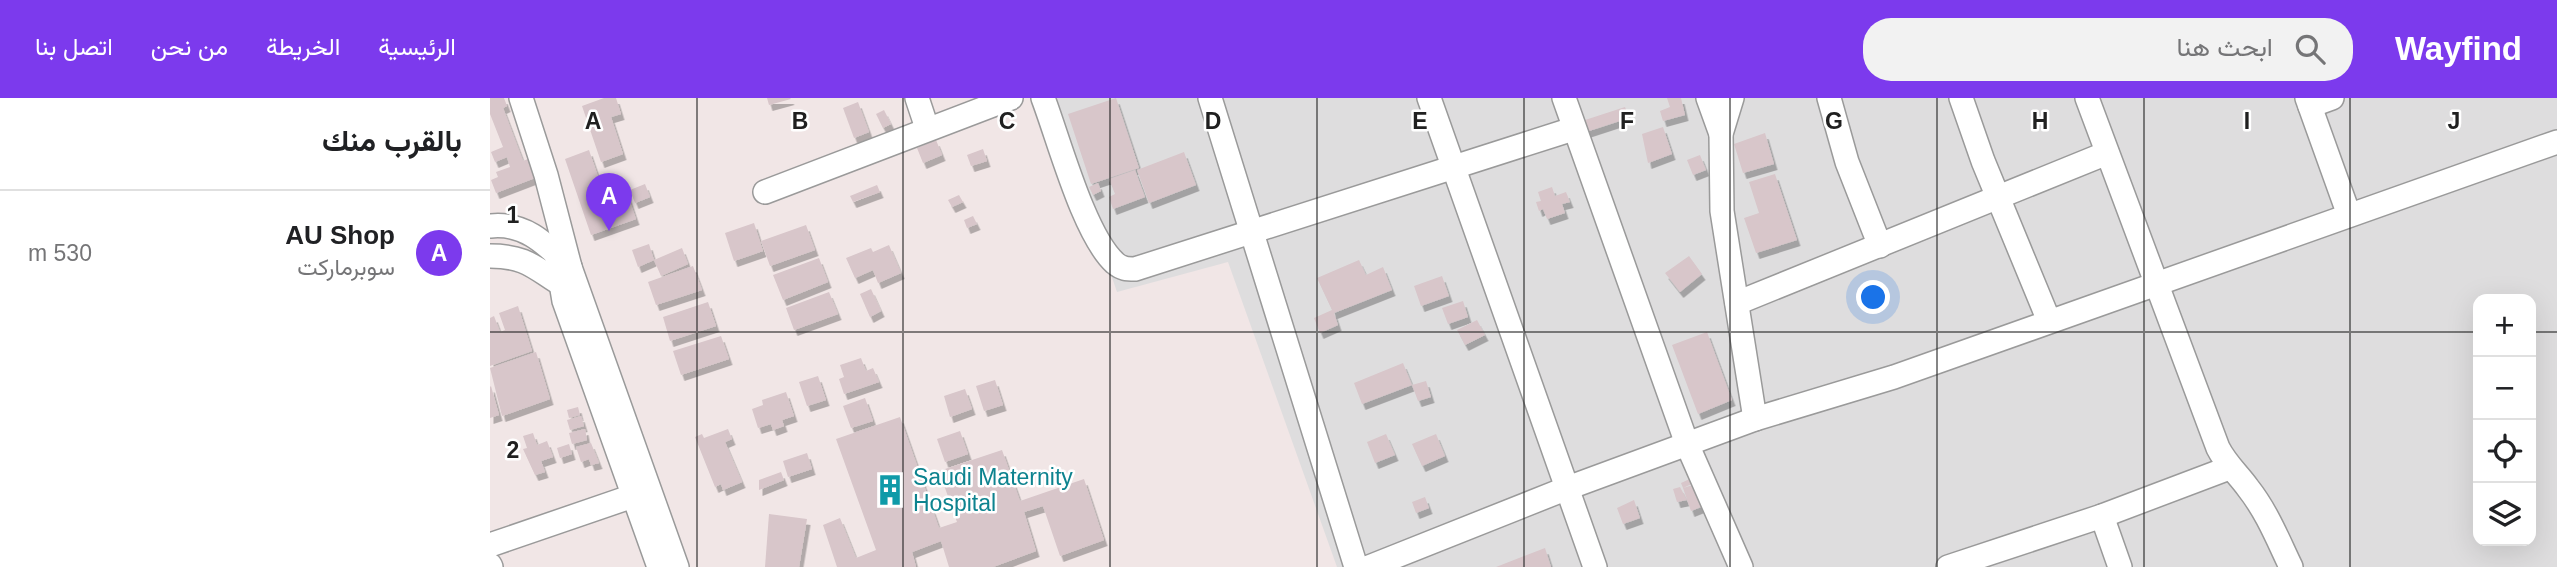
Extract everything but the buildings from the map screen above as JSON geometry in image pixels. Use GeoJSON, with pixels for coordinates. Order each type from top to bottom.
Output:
{"type":"FeatureCollection","features":[{"type":"Feature","properties":{"kind":"street"},"geometry":{"type":"LineString","coordinates":[[521,98],[546,175],[567,275],[596,366],[632,496],[659,567]]}},
{"type":"Feature","properties":{"kind":"street"},"geometry":{"type":"LineString","coordinates":[[917,98],[927,128]]}},
{"type":"Feature","properties":{"kind":"street"},"geometry":{"type":"LineString","coordinates":[[765,192],[1011,98]]}},
{"type":"Feature","properties":{"kind":"street"},"geometry":{"type":"LineString","coordinates":[[1044,98],[1095,237],[1114,262],[1123,269],[1135,269],[1253,229],[1573,129]]}},
{"type":"Feature","properties":{"kind":"street"},"geometry":{"type":"LineString","coordinates":[[1210,98],[1253,229],[1356,567]]}},
{"type":"Feature","properties":{"kind":"street"},"geometry":{"type":"LineString","coordinates":[[1429,98],[1565,489],[1595,567]]}},
{"type":"Feature","properties":{"kind":"street"},"geometry":{"type":"LineString","coordinates":[[1564,98],[1686,444],[1741,567]]}},
{"type":"Feature","properties":{"kind":"street"},"geometry":{"type":"LineString","coordinates":[[1708,98],[1721,134]]}},
{"type":"Feature","properties":{"kind":"street"},"geometry":{"type":"LineString","coordinates":[[1732,98],[1721,134],[1722,211],[1755,419]]}},
{"type":"Feature","properties":{"kind":"street"},"geometry":{"type":"LineString","coordinates":[[1829,98],[1856,186],[1880,246]]}},
{"type":"Feature","properties":{"kind":"street"},"geometry":{"type":"LineString","coordinates":[[1961,98],[1998,199],[2049,321]]}},
{"type":"Feature","properties":{"kind":"street"},"geometry":{"type":"LineString","coordinates":[[2087,98],[2158,282],[2217,448],[2229,468],[2247,486],[2265,513],[2291,567]]}},
{"type":"Feature","properties":{"kind":"street"},"geometry":{"type":"LineString","coordinates":[[2332,98],[2309,102],[2349,215]]}},
{"type":"Feature","properties":{"kind":"street"},"geometry":{"type":"LineString","coordinates":[[1369,567],[1399,562],[1565,489],[1755,419],[1894,377],[2557,142]]}},
{"type":"Feature","properties":{"kind":"street"},"geometry":{"type":"LineString","coordinates":[[1737,303],[2107,153]]}},
{"type":"Feature","properties":{"kind":"street"},"geometry":{"type":"LineString","coordinates":[[490,226],[519,227],[537,237],[567,275]]}},
{"type":"Feature","properties":{"kind":"street"},"geometry":{"type":"LineString","coordinates":[[490,256],[505,256],[567,275]]}},
{"type":"Feature","properties":{"kind":"street"},"geometry":{"type":"LineString","coordinates":[[596,366],[677,567]]}},
{"type":"Feature","properties":{"kind":"street"},"geometry":{"type":"LineString","coordinates":[[1948,567],[2102,516],[2229,468]]}},
{"type":"Feature","properties":{"kind":"street"},"geometry":{"type":"LineString","coordinates":[[490,545],[632,496]]}},
{"type":"Feature","properties":{"kind":"street"},"geometry":{"type":"LineString","coordinates":[[2102,516],[2120,567]]}},
{"type":"Feature","properties":{"kind":"shaded area"},"geometry":{"type":"Polygon","coordinates":[[[1050,98],[2557,98],[2557,567],[1337,567],[1228,262],[1117,292],[1050,98]]]}},
{"type":"Feature","properties":{"kind":"place","name":"AU Shop"},"geometry":{"type":"Point","coordinates":[609,231]}},
{"type":"Feature","properties":{"kind":"place","name":"Saudi Maternity Hospital"},"geometry":{"type":"Point","coordinates":[890,490]}}]}
